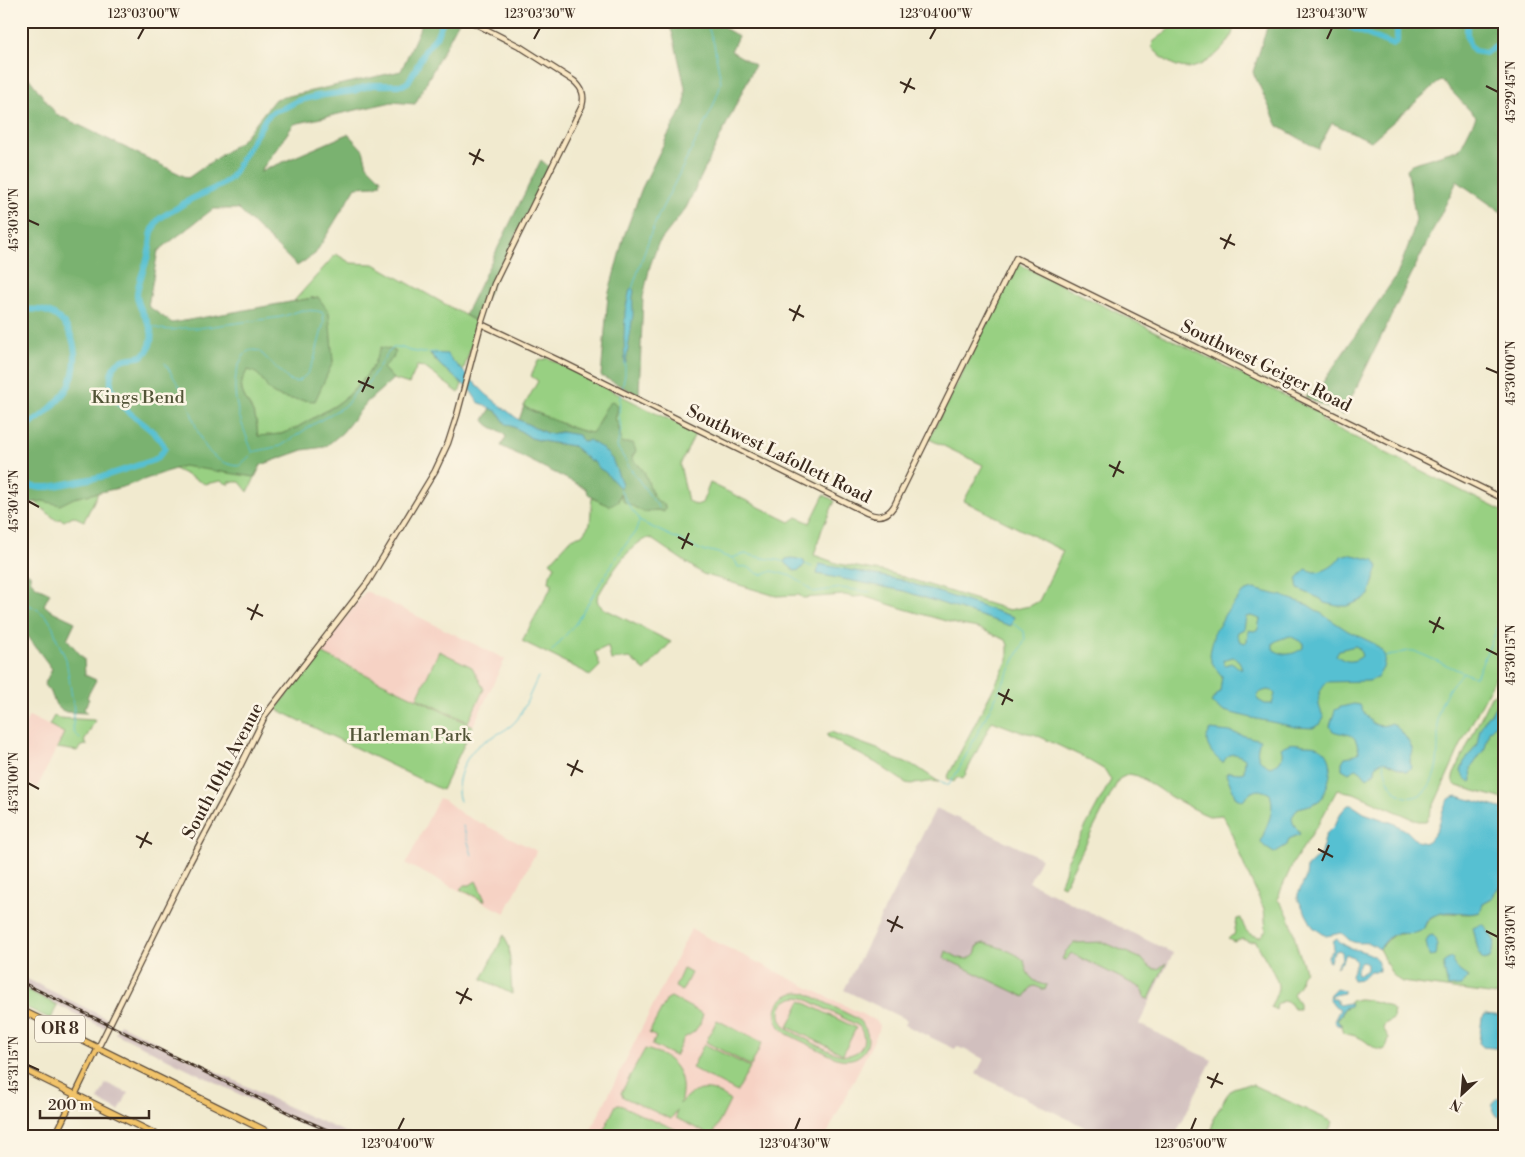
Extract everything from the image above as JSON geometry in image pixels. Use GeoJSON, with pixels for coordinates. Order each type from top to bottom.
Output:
{"type":"FeatureCollection","features":[{"type":"Feature","properties":{"kind":"highway","name":"OR 8"},"geometry":{"type":"LineString","coordinates":[[21,1010],[276,1136]]}},
{"type":"Feature","properties":{"kind":"highway"},"geometry":{"type":"LineString","coordinates":[[21,1068],[159,1136]]}},
{"type":"Feature","properties":{"kind":"main road"},"geometry":{"type":"LineString","coordinates":[[55,1136],[98,1048]]}},
{"type":"Feature","properties":{"kind":"street","name":"South 10th Avenue"},"geometry":{"type":"LineString","coordinates":[[98,1048],[266,714],[368,582],[433,475],[448,443],[494,284],[576,118],[583,99],[580,88],[574,81],[511,42],[470,21]]}},
{"type":"Feature","properties":{"kind":"street","name":"Southwest Lafollett Road"},"geometry":{"type":"LineString","coordinates":[[481,324],[866,513],[876,516],[884,515],[894,506],[1016,258]]}},
{"type":"Feature","properties":{"kind":"street","name":"Southwest Geiger Road"},"geometry":{"type":"LineString","coordinates":[[1016,258],[1504,499]]}},
{"type":"Feature","properties":{"kind":"shaded area"},"geometry":{"type":"Polygon","coordinates":[[[365,592],[505,659],[473,726],[319,652],[365,592]]]}},
{"type":"Feature","properties":{"kind":"shaded area"},"geometry":{"type":"Polygon","coordinates":[[[29,716],[64,733],[37,788],[21,780],[21,731],[29,716]]]}},
{"type":"Feature","properties":{"kind":"shaded area"},"geometry":{"type":"Polygon","coordinates":[[[439,798],[446,801],[462,814],[535,850],[536,852],[505,913],[406,864],[439,798]]]}},
{"type":"Feature","properties":{"kind":"shaded area"},"geometry":{"type":"Polygon","coordinates":[[[936,808],[1041,858],[1029,882],[1173,953],[1139,1024],[1212,1060],[1175,1136],[1127,1136],[1122,1133],[1119,1136],[1103,1136],[976,1074],[984,1059],[957,1046],[955,1049],[905,1025],[907,1020],[844,990],[936,808]]]}},
{"type":"Feature","properties":{"kind":"shaded area"},"geometry":{"type":"Polygon","coordinates":[[[691,929],[876,1021],[880,1025],[826,1136],[588,1136],[691,929]]]}},
{"type":"Feature","properties":{"kind":"shaded area"},"geometry":{"type":"Polygon","coordinates":[[[21,976],[108,1019],[104,1028],[21,987],[21,976]]]}},
{"type":"Feature","properties":{"kind":"shaded area"},"geometry":{"type":"Polygon","coordinates":[[[120,1024],[284,1105],[354,1136],[327,1136],[292,1120],[115,1033],[120,1024]]]}},
{"type":"Feature","properties":{"kind":"shaded area"},"geometry":{"type":"Polygon","coordinates":[[[106,1083],[128,1093],[119,1111],[98,1100],[106,1083]]]}},
{"type":"Feature","properties":{"kind":"green space"},"geometry":{"type":"Polygon","coordinates":[[[423,21],[459,21],[415,104],[392,102],[294,124],[260,172],[348,134],[363,150],[367,165],[381,179],[380,184],[356,187],[315,254],[297,266],[238,209],[213,209],[158,251],[148,306],[172,323],[318,297],[329,312],[333,362],[315,401],[278,396],[270,391],[258,375],[248,370],[244,377],[242,390],[256,420],[258,436],[281,434],[296,428],[336,405],[348,396],[363,380],[372,368],[381,347],[396,351],[393,358],[383,368],[393,379],[367,402],[342,433],[325,447],[303,450],[261,465],[254,477],[183,466],[123,487],[74,498],[60,505],[43,501],[29,503],[21,501],[21,70],[56,114],[188,178],[241,141],[275,99],[401,71],[423,21]]]}},
{"type":"Feature","properties":{"kind":"green space"},"geometry":{"type":"Polygon","coordinates":[[[668,21],[718,21],[726,29],[738,36],[731,51],[755,65],[686,208],[658,244],[650,266],[643,297],[639,395],[601,376],[608,296],[624,236],[642,188],[685,104],[685,87],[668,21]]]}},
{"type":"Feature","properties":{"kind":"green space"},"geometry":{"type":"Polygon","coordinates":[[[1188,21],[1196,21],[1212,28],[1227,25],[1233,31],[1227,43],[1215,56],[1201,65],[1187,68],[1176,66],[1167,61],[1152,47],[1153,42],[1171,26],[1182,26],[1188,21]]]}},
{"type":"Feature","properties":{"kind":"green space"},"geometry":{"type":"Polygon","coordinates":[[[1269,21],[1504,21],[1504,214],[1457,181],[1343,415],[1305,397],[1321,385],[1397,275],[1416,220],[1407,169],[1414,163],[1460,149],[1476,117],[1441,80],[1371,141],[1332,123],[1318,149],[1278,126],[1253,72],[1269,21]]]}},
{"type":"Feature","properties":{"kind":"green space"},"geometry":{"type":"Polygon","coordinates":[[[541,160],[549,167],[475,321],[465,315],[541,160]]]}},
{"type":"Feature","properties":{"kind":"green space","name":"Kings Bend"},"geometry":{"type":"Polygon","coordinates":[[[177,208],[139,287],[155,328],[293,302],[336,254],[351,263],[374,264],[475,321],[474,325],[478,327],[463,371],[451,359],[430,354],[441,366],[461,382],[459,393],[424,367],[417,366],[409,384],[393,379],[383,368],[393,358],[382,347],[372,368],[363,380],[348,396],[336,405],[296,428],[281,434],[258,436],[256,420],[242,390],[244,377],[248,370],[256,372],[274,394],[333,362],[329,324],[262,366],[237,372],[255,450],[303,450],[261,465],[248,492],[240,482],[228,482],[230,485],[221,481],[205,484],[162,463],[105,479],[84,521],[73,516],[64,521],[61,519],[56,520],[34,501],[21,501],[21,304],[177,208]]]}},
{"type":"Feature","properties":{"kind":"green space"},"geometry":{"type":"Polygon","coordinates":[[[1017,263],[1322,414],[1322,421],[1502,511],[1504,514],[1501,529],[1504,544],[1504,661],[1464,738],[1429,816],[1426,821],[1418,821],[1354,793],[1337,790],[1319,823],[1293,863],[1277,899],[1291,922],[1305,971],[1301,975],[1300,984],[1293,994],[1299,1003],[1299,1009],[1294,1009],[1290,1003],[1283,1001],[1277,1004],[1276,1010],[1271,1007],[1278,983],[1256,941],[1249,942],[1242,939],[1234,942],[1228,939],[1234,935],[1237,919],[1241,918],[1245,929],[1252,935],[1260,937],[1266,930],[1264,909],[1222,815],[1209,816],[1202,813],[1171,797],[1138,776],[1129,774],[1119,779],[1064,886],[1060,884],[1065,873],[1067,861],[1111,780],[1105,770],[1081,756],[1034,734],[1021,732],[992,721],[963,779],[957,777],[954,782],[947,778],[1008,660],[1006,640],[978,628],[956,624],[863,596],[844,595],[803,598],[799,595],[776,596],[703,574],[650,538],[643,540],[627,553],[597,598],[598,603],[603,608],[671,642],[645,671],[630,658],[611,660],[608,646],[595,652],[600,666],[590,676],[522,641],[553,584],[549,582],[550,575],[555,566],[550,562],[572,538],[582,535],[590,524],[592,498],[610,505],[620,493],[644,512],[663,511],[653,496],[641,467],[634,462],[622,443],[615,419],[617,413],[601,416],[592,434],[567,426],[524,406],[538,381],[531,376],[538,361],[548,358],[696,432],[680,465],[688,501],[696,505],[702,503],[710,483],[790,522],[797,517],[810,523],[824,495],[835,501],[822,529],[814,555],[839,564],[887,572],[1009,610],[1030,606],[1039,601],[1063,551],[964,501],[983,465],[929,439],[1017,263]]]}},
{"type":"Feature","properties":{"kind":"green space"},"geometry":{"type":"Polygon","coordinates":[[[612,401],[618,405],[615,419],[622,443],[633,443],[636,451],[632,457],[645,474],[653,495],[660,503],[665,505],[664,512],[657,510],[644,512],[624,502],[620,494],[618,502],[610,506],[595,499],[589,495],[585,488],[501,446],[506,437],[489,426],[484,420],[491,408],[498,412],[506,424],[531,438],[573,446],[614,480],[622,484],[615,469],[586,442],[561,432],[546,433],[519,420],[524,406],[567,426],[592,433],[612,401]]]}},
{"type":"Feature","properties":{"kind":"green space"},"geometry":{"type":"Polygon","coordinates":[[[21,569],[30,574],[31,581],[34,584],[50,593],[44,605],[75,622],[67,639],[84,659],[85,675],[96,680],[87,697],[89,699],[84,709],[87,713],[66,712],[60,709],[44,685],[52,669],[21,627],[21,569]]]}},
{"type":"Feature","properties":{"kind":"green space"},"geometry":{"type":"Polygon","coordinates":[[[439,651],[472,667],[484,689],[468,722],[417,698],[439,651]]]}},
{"type":"Feature","properties":{"kind":"green space","name":"Harleman Park"},"geometry":{"type":"Polygon","coordinates":[[[319,652],[473,726],[442,790],[276,709],[319,652]]]}},
{"type":"Feature","properties":{"kind":"green space"},"geometry":{"type":"Polygon","coordinates":[[[1498,692],[1504,694],[1504,799],[1457,786],[1453,782],[1454,774],[1491,696],[1498,692]]]}},
{"type":"Feature","properties":{"kind":"green space"},"geometry":{"type":"Polygon","coordinates":[[[54,716],[58,718],[95,720],[84,742],[88,745],[81,746],[77,751],[57,748],[64,733],[49,725],[54,716]]]}},
{"type":"Feature","properties":{"kind":"green space"},"geometry":{"type":"Polygon","coordinates":[[[831,732],[880,750],[895,759],[917,767],[939,782],[906,783],[876,763],[828,737],[827,735],[831,732]]]}},
{"type":"Feature","properties":{"kind":"green space"},"geometry":{"type":"Polygon","coordinates":[[[476,881],[484,901],[460,889],[464,885],[470,885],[476,881]]]}},
{"type":"Feature","properties":{"kind":"green space"},"geometry":{"type":"Polygon","coordinates":[[[1504,887],[1504,996],[1402,982],[1394,976],[1379,949],[1392,936],[1424,928],[1428,920],[1441,913],[1472,914],[1480,912],[1483,904],[1492,899],[1495,891],[1504,887]]]}},
{"type":"Feature","properties":{"kind":"green space"},"geometry":{"type":"Polygon","coordinates":[[[504,935],[509,947],[512,994],[482,979],[504,935]]]}},
{"type":"Feature","properties":{"kind":"green space"},"geometry":{"type":"Polygon","coordinates":[[[1103,942],[1142,959],[1154,969],[1158,969],[1166,963],[1149,999],[1145,998],[1141,988],[1071,953],[1066,960],[1062,959],[1066,951],[1074,943],[1103,942]]]}},
{"type":"Feature","properties":{"kind":"green space"},"geometry":{"type":"Polygon","coordinates":[[[984,943],[1006,950],[1021,958],[1032,978],[1040,984],[1047,985],[1045,990],[1035,986],[1031,987],[1025,997],[944,958],[946,951],[959,958],[968,959],[975,954],[978,945],[984,943]]]}},
{"type":"Feature","properties":{"kind":"green space"},"geometry":{"type":"Polygon","coordinates":[[[683,969],[691,973],[682,991],[675,987],[683,969]]]}},
{"type":"Feature","properties":{"kind":"green space"},"geometry":{"type":"Polygon","coordinates":[[[21,987],[57,1005],[51,1019],[21,1005],[21,987]]]}},
{"type":"Feature","properties":{"kind":"green space"},"geometry":{"type":"Polygon","coordinates":[[[806,993],[856,1018],[863,1025],[867,1033],[868,1041],[866,1048],[855,1058],[846,1060],[836,1058],[787,1034],[777,1022],[776,1009],[783,998],[790,994],[806,993]],[[791,998],[782,1005],[780,1010],[781,1020],[789,1030],[838,1054],[851,1055],[861,1048],[863,1036],[859,1026],[804,998],[791,998]]]}},
{"type":"Feature","properties":{"kind":"green space"},"geometry":{"type":"Polygon","coordinates":[[[671,997],[703,1014],[700,1024],[694,1032],[684,1038],[675,1056],[652,1045],[656,1037],[649,1033],[667,999],[671,997]]]}},
{"type":"Feature","properties":{"kind":"green space"},"geometry":{"type":"Polygon","coordinates":[[[1358,999],[1382,1004],[1393,1011],[1393,1019],[1385,1024],[1383,1028],[1389,1038],[1384,1049],[1376,1049],[1358,1037],[1344,1033],[1341,1024],[1337,1021],[1344,1008],[1351,1001],[1358,999]]]}},
{"type":"Feature","properties":{"kind":"green space"},"geometry":{"type":"Polygon","coordinates":[[[801,1001],[856,1028],[843,1054],[788,1027],[801,1001]]]}},
{"type":"Feature","properties":{"kind":"green space"},"geometry":{"type":"Polygon","coordinates":[[[717,1020],[762,1043],[751,1066],[706,1042],[717,1020]]]}},
{"type":"Feature","properties":{"kind":"green space"},"geometry":{"type":"Polygon","coordinates":[[[704,1044],[750,1067],[737,1092],[692,1068],[704,1044]]]}},
{"type":"Feature","properties":{"kind":"green space"},"geometry":{"type":"Polygon","coordinates":[[[645,1049],[664,1056],[676,1068],[682,1084],[680,1104],[692,1094],[704,1090],[717,1092],[730,1101],[713,1135],[676,1118],[677,1110],[671,1119],[623,1097],[621,1093],[645,1049]]]}},
{"type":"Feature","properties":{"kind":"green space"},"geometry":{"type":"Polygon","coordinates":[[[1253,1085],[1333,1122],[1326,1136],[1211,1136],[1213,1119],[1227,1095],[1233,1088],[1253,1085]]]}},
{"type":"Feature","properties":{"kind":"green space"},"geometry":{"type":"Polygon","coordinates":[[[618,1104],[656,1122],[690,1136],[601,1136],[618,1104]]]}},
{"type":"Feature","properties":{"kind":"water"},"geometry":{"type":"Polygon","coordinates":[[[632,288],[634,291],[633,315],[625,364],[625,311],[630,289],[632,288]]]}},
{"type":"Feature","properties":{"kind":"water"},"geometry":{"type":"Polygon","coordinates":[[[430,353],[447,354],[487,395],[519,420],[546,433],[561,432],[579,435],[582,441],[586,442],[589,440],[602,448],[612,459],[622,484],[620,488],[593,461],[589,460],[573,446],[531,438],[506,424],[498,412],[478,402],[470,390],[441,366],[430,353]]]}},
{"type":"Feature","properties":{"kind":"water"},"geometry":{"type":"Polygon","coordinates":[[[1348,554],[1374,560],[1378,567],[1369,595],[1362,600],[1347,606],[1337,606],[1324,603],[1321,599],[1298,589],[1297,580],[1306,569],[1314,572],[1323,571],[1334,565],[1341,556],[1348,554]]]}},
{"type":"Feature","properties":{"kind":"water"},"geometry":{"type":"Polygon","coordinates":[[[786,559],[803,560],[805,564],[800,570],[795,571],[784,562],[786,559]]]}},
{"type":"Feature","properties":{"kind":"water"},"geometry":{"type":"Polygon","coordinates":[[[819,564],[901,580],[1014,617],[1011,626],[904,591],[817,574],[819,564]]]}},
{"type":"Feature","properties":{"kind":"water"},"geometry":{"type":"Polygon","coordinates":[[[1254,589],[1282,596],[1308,605],[1348,631],[1373,643],[1382,651],[1385,657],[1383,668],[1377,678],[1369,681],[1326,682],[1319,695],[1320,708],[1324,718],[1321,723],[1313,728],[1295,727],[1221,710],[1211,702],[1220,691],[1222,676],[1212,663],[1210,655],[1214,631],[1239,596],[1254,589]],[[1251,616],[1246,617],[1244,629],[1238,632],[1237,635],[1240,641],[1245,643],[1248,630],[1254,631],[1258,629],[1260,619],[1251,616]],[[1290,636],[1273,643],[1273,649],[1280,653],[1292,654],[1303,648],[1303,643],[1290,636]],[[1355,646],[1339,650],[1336,655],[1346,661],[1353,661],[1362,656],[1359,648],[1355,646]],[[1233,657],[1223,660],[1224,665],[1231,663],[1240,669],[1242,668],[1239,661],[1233,657]],[[1267,690],[1257,696],[1258,700],[1265,704],[1272,704],[1275,694],[1267,690]]]}},
{"type":"Feature","properties":{"kind":"water"},"geometry":{"type":"Polygon","coordinates":[[[1504,697],[1504,712],[1489,731],[1485,748],[1471,768],[1471,782],[1464,778],[1461,771],[1464,762],[1477,744],[1480,729],[1487,716],[1491,714],[1497,703],[1504,697]]]}},
{"type":"Feature","properties":{"kind":"water"},"geometry":{"type":"Polygon","coordinates":[[[1354,704],[1360,705],[1372,723],[1381,726],[1392,723],[1399,729],[1413,751],[1410,760],[1411,767],[1407,772],[1383,761],[1376,765],[1375,772],[1367,778],[1360,770],[1356,769],[1349,773],[1342,769],[1342,762],[1345,757],[1359,752],[1353,737],[1333,731],[1330,726],[1335,710],[1354,704]]]}},
{"type":"Feature","properties":{"kind":"water"},"geometry":{"type":"Polygon","coordinates":[[[1211,730],[1230,732],[1260,740],[1258,756],[1262,762],[1270,767],[1282,758],[1281,748],[1289,744],[1316,746],[1326,752],[1329,757],[1330,775],[1322,797],[1315,803],[1298,808],[1292,817],[1293,823],[1300,834],[1289,839],[1287,845],[1274,853],[1261,842],[1271,813],[1272,801],[1270,794],[1258,790],[1249,794],[1243,801],[1236,798],[1226,774],[1228,772],[1244,772],[1245,759],[1232,754],[1223,763],[1219,760],[1207,743],[1208,734],[1211,730]]]}},
{"type":"Feature","properties":{"kind":"water"},"geometry":{"type":"Polygon","coordinates":[[[1457,796],[1504,809],[1504,887],[1497,889],[1492,899],[1483,904],[1480,912],[1447,912],[1432,916],[1428,919],[1422,930],[1416,933],[1392,935],[1379,949],[1371,944],[1351,941],[1341,933],[1326,936],[1313,927],[1298,899],[1298,894],[1306,877],[1307,867],[1321,854],[1326,834],[1334,826],[1348,805],[1393,823],[1407,831],[1417,841],[1424,843],[1436,832],[1446,803],[1450,798],[1457,796]]]}},
{"type":"Feature","properties":{"kind":"water"},"geometry":{"type":"Polygon","coordinates":[[[1482,924],[1495,942],[1490,958],[1483,960],[1478,950],[1473,928],[1482,924]]]}},
{"type":"Feature","properties":{"kind":"water"},"geometry":{"type":"Polygon","coordinates":[[[1433,935],[1437,945],[1437,952],[1436,955],[1429,956],[1426,942],[1429,936],[1433,935]]]}},
{"type":"Feature","properties":{"kind":"water"},"geometry":{"type":"Polygon","coordinates":[[[1337,939],[1349,948],[1375,957],[1379,971],[1370,971],[1362,979],[1353,980],[1351,975],[1356,962],[1353,957],[1346,954],[1342,962],[1336,967],[1342,959],[1342,952],[1339,950],[1332,954],[1330,962],[1328,961],[1328,956],[1334,949],[1333,942],[1337,939]],[[1360,963],[1356,971],[1357,974],[1367,970],[1367,964],[1360,963]]]}},
{"type":"Feature","properties":{"kind":"water"},"geometry":{"type":"Polygon","coordinates":[[[1452,958],[1458,969],[1468,977],[1461,986],[1448,987],[1443,963],[1452,958]]]}},
{"type":"Feature","properties":{"kind":"water"},"geometry":{"type":"Polygon","coordinates":[[[1336,988],[1344,990],[1344,993],[1332,995],[1331,997],[1337,1000],[1339,1005],[1351,1004],[1344,1008],[1337,1020],[1341,1026],[1337,1025],[1334,1021],[1340,1009],[1329,998],[1336,988]]]}},
{"type":"Feature","properties":{"kind":"water"},"geometry":{"type":"Polygon","coordinates":[[[1485,1014],[1504,1016],[1504,1049],[1483,1047],[1479,1043],[1482,1018],[1485,1014]]]}},
{"type":"Feature","properties":{"kind":"water"},"geometry":{"type":"Polygon","coordinates":[[[1498,1098],[1504,1098],[1504,1118],[1496,1116],[1493,1111],[1493,1104],[1498,1098]]]}},
{"type":"Feature","properties":{"kind":"waterway"},"geometry":{"type":"LineString","coordinates":[[21,484],[50,487],[105,476],[154,460],[159,456],[165,448],[160,439],[122,406],[112,389],[111,381],[113,368],[118,362],[142,356],[150,345],[151,331],[140,308],[137,295],[148,256],[151,234],[159,219],[193,198],[227,181],[235,171],[266,118],[274,111],[297,101],[317,96],[354,91],[372,85],[403,85],[408,82],[426,49],[436,37],[443,21]]}},
{"type":"Feature","properties":{"kind":"waterway"},"geometry":{"type":"LineString","coordinates":[[632,289],[660,212],[712,109],[719,90],[721,82],[714,44],[706,21]]}},
{"type":"Feature","properties":{"kind":"waterway"},"geometry":{"type":"LineString","coordinates":[[1335,21],[1393,45],[1397,41],[1397,21]]}},
{"type":"Feature","properties":{"kind":"waterway"},"geometry":{"type":"LineString","coordinates":[[1468,21],[1467,37],[1474,51],[1485,53],[1504,41]]}},
{"type":"Feature","properties":{"kind":"waterway"},"geometry":{"type":"LineString","coordinates":[[21,311],[36,310],[49,312],[59,318],[67,327],[75,351],[72,378],[64,393],[44,414],[21,428]]}},
{"type":"Feature","properties":{"kind":"waterway"},"geometry":{"type":"LineString","coordinates":[[150,325],[160,329],[172,330],[281,317],[302,310],[323,313],[324,322],[314,360],[307,374],[299,381],[289,380],[259,351],[250,351],[243,357],[235,380],[235,392],[243,428],[252,451]]}},
{"type":"Feature","properties":{"kind":"waterway"},"geometry":{"type":"LineString","coordinates":[[165,363],[189,405],[206,448],[219,460],[239,466],[252,452],[281,446],[346,405],[360,386],[368,383],[393,348],[400,347],[410,351],[436,352],[439,354]]}},
{"type":"Feature","properties":{"kind":"waterway"},"geometry":{"type":"LineString","coordinates":[[625,362],[625,375],[620,397],[619,415],[621,429],[617,447],[659,508]]}},
{"type":"Feature","properties":{"kind":"waterway"},"geometry":{"type":"LineString","coordinates":[[620,489],[639,521],[705,552],[710,551],[731,558],[745,554],[784,562]]}},
{"type":"Feature","properties":{"kind":"waterway"},"geometry":{"type":"LineString","coordinates":[[552,651],[575,624],[618,555],[635,532],[639,522]]}},
{"type":"Feature","properties":{"kind":"waterway"},"geometry":{"type":"LineString","coordinates":[[732,558],[738,567],[749,568],[759,574],[772,571],[791,576],[802,583]]}},
{"type":"Feature","properties":{"kind":"waterway"},"geometry":{"type":"LineString","coordinates":[[805,564],[812,567]]}},
{"type":"Feature","properties":{"kind":"waterway"},"geometry":{"type":"LineString","coordinates":[[805,585],[813,592],[841,588],[870,592]]}},
{"type":"Feature","properties":{"kind":"waterway"},"geometry":{"type":"LineString","coordinates":[[21,600],[47,617],[53,627],[66,659],[74,710],[74,732],[80,739]]}},
{"type":"Feature","properties":{"kind":"waterway"},"geometry":{"type":"LineString","coordinates":[[1385,657],[1414,651],[1474,677],[1477,675],[1504,613]]}},
{"type":"Feature","properties":{"kind":"waterway"},"geometry":{"type":"LineString","coordinates":[[939,781],[949,785],[959,769],[1025,640],[1024,631],[1012,623]]}},
{"type":"Feature","properties":{"kind":"waterway"},"geometry":{"type":"LineString","coordinates":[[1383,761],[1388,781],[1398,793],[1411,797],[1424,792],[1433,779],[1437,765],[1438,715],[1448,691],[1463,673]]}},
{"type":"Feature","properties":{"kind":"waterway"},"geometry":{"type":"LineString","coordinates":[[460,801],[458,794],[459,779],[469,756],[479,745],[507,729],[515,722],[538,677]]}},
{"type":"Feature","properties":{"kind":"waterway"},"geometry":{"type":"LineString","coordinates":[[463,826],[472,855]]}},
{"type":"Feature","properties":{"kind":"railway"},"geometry":{"type":"LineString","coordinates":[[21,982],[295,1116],[341,1136]]}}]}
